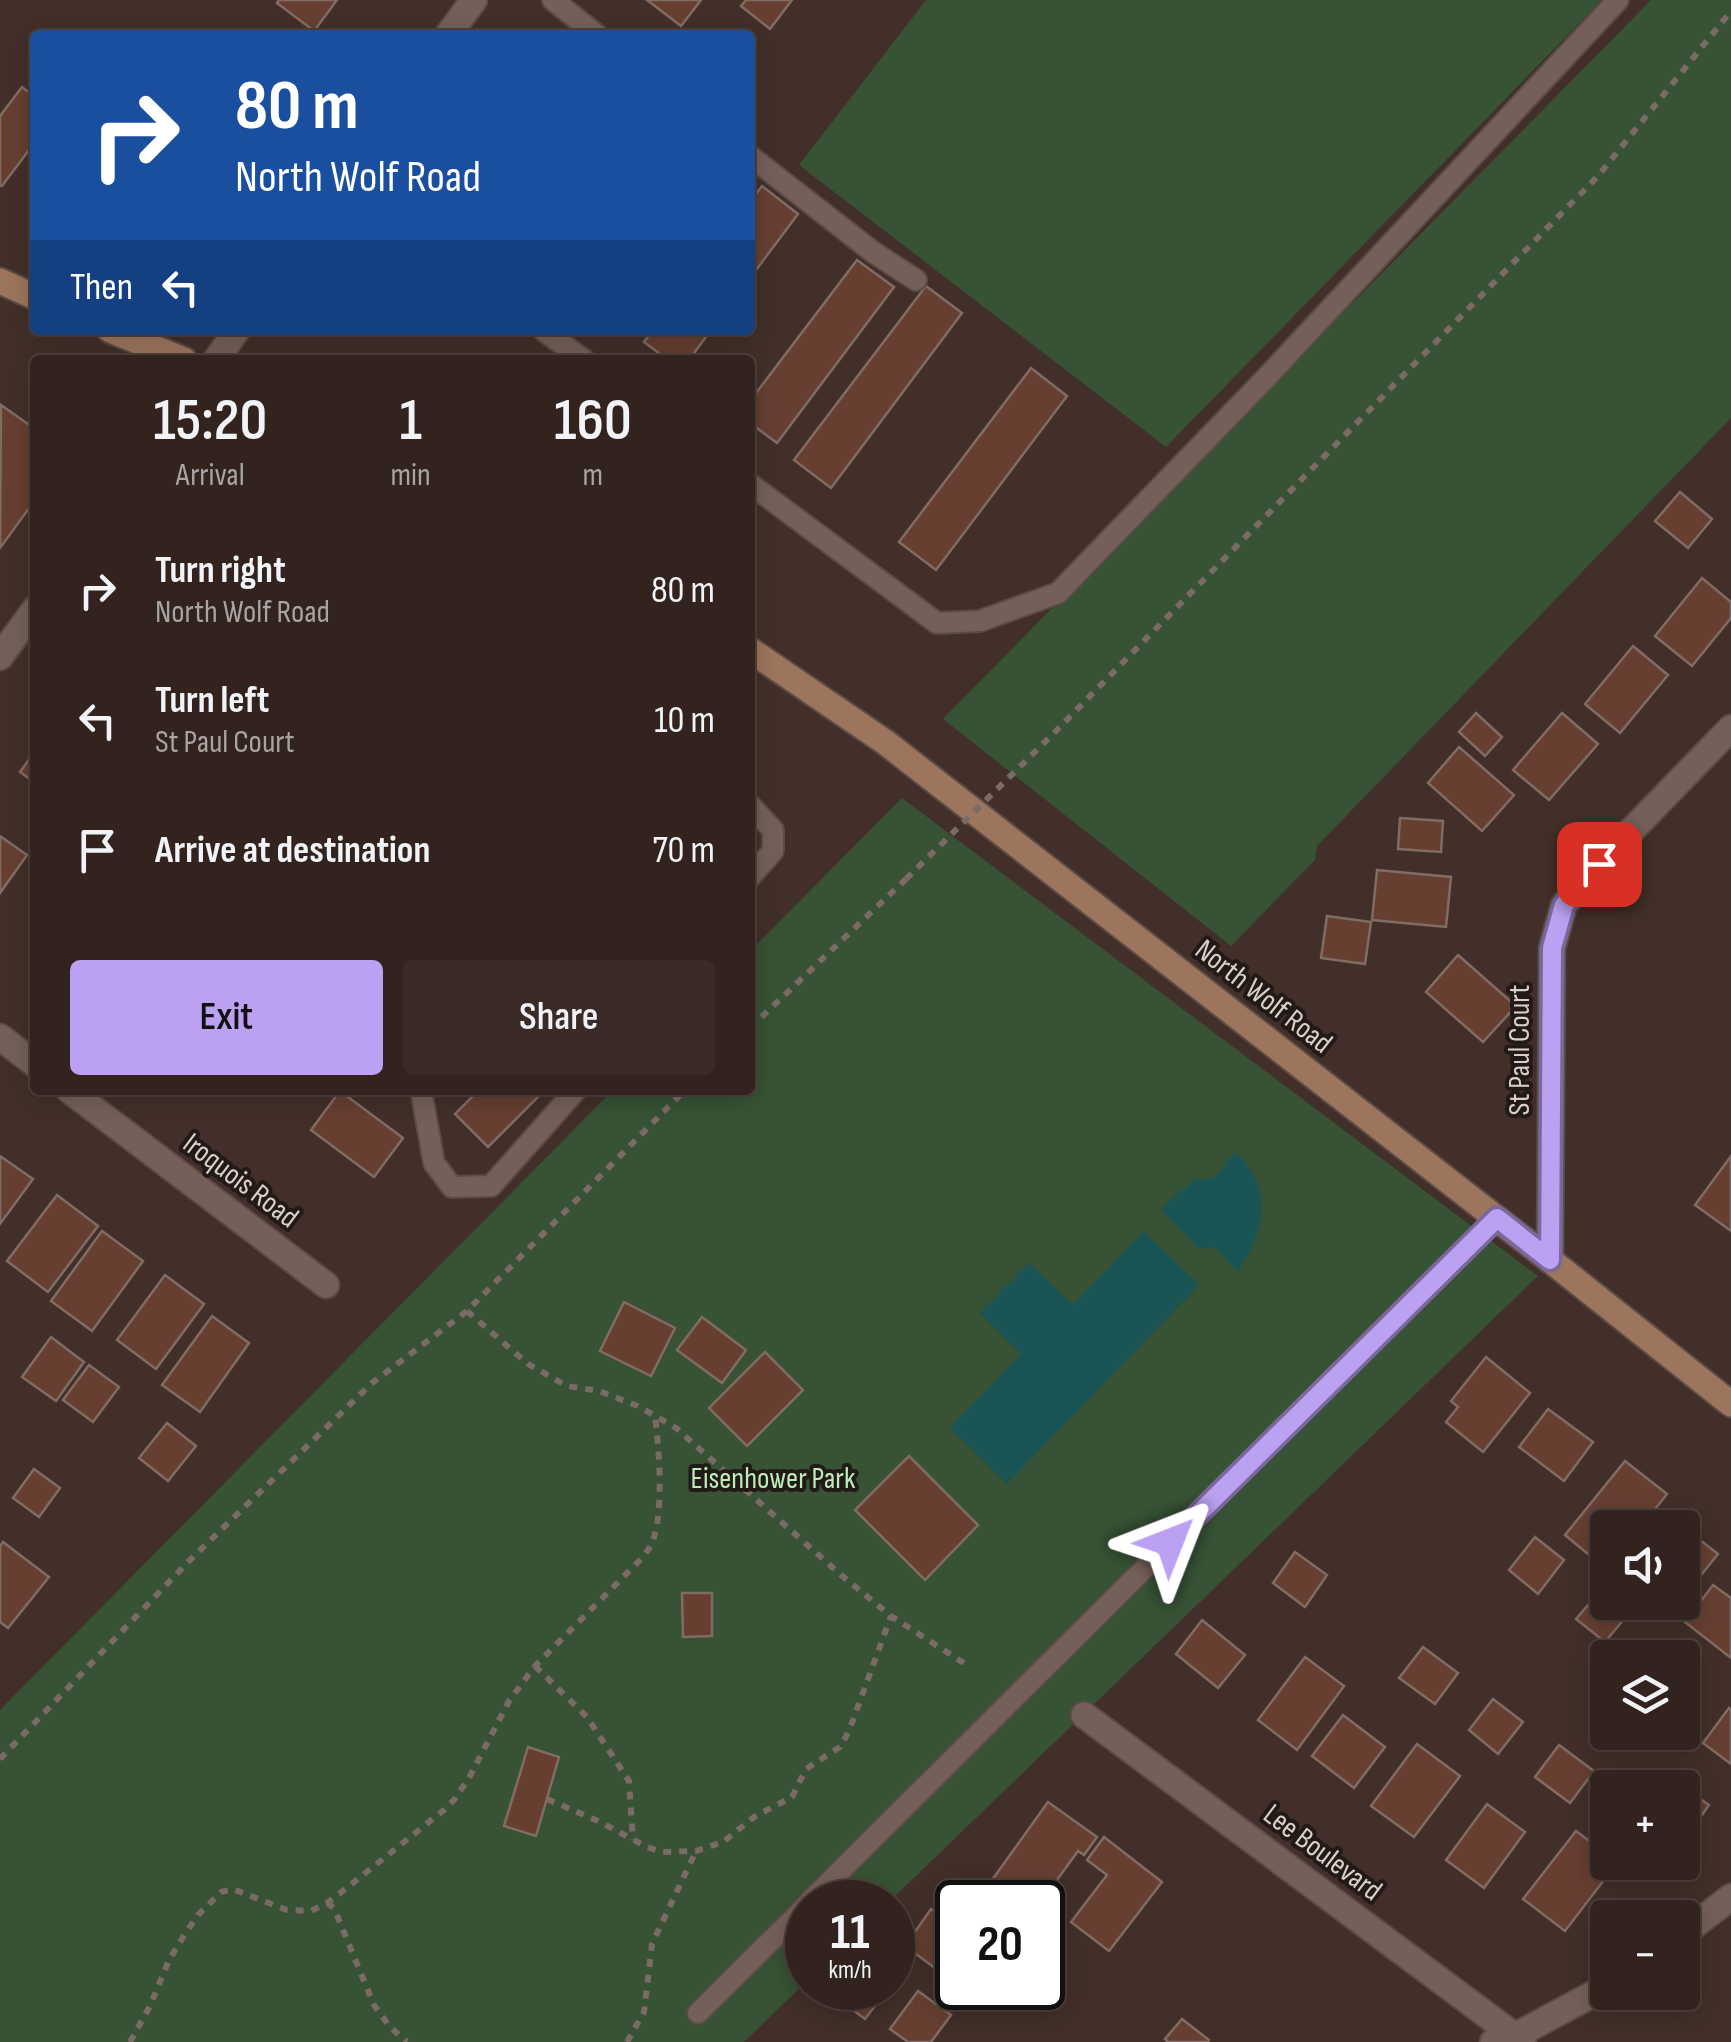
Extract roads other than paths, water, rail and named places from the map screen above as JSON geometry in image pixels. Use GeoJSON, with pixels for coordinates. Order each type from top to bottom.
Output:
{"type":"FeatureCollection","features":[{"type":"Feature","properties":{"kind":"main road"},"geometry":{"type":"LineString","coordinates":[[0,281],[30,295]]}},
{"type":"Feature","properties":{"kind":"main road"},"geometry":{"type":"LineString","coordinates":[[122,335],[172,355]]}},
{"type":"Feature","properties":{"kind":"main road","name":"North Wolf Road"},"geometry":{"type":"LineString","coordinates":[[755,653],[886,742],[1731,1404]]}},
{"type":"Feature","properties":{"kind":"street"},"geometry":{"type":"LineString","coordinates":[[452,30],[474,0]]}},
{"type":"Feature","properties":{"kind":"street"},"geometry":{"type":"LineString","coordinates":[[0,658],[30,616]]}},
{"type":"Feature","properties":{"kind":"street","name":"St Paul Court"},"geometry":{"type":"LineString","coordinates":[[1550,1260],[1552,948],[1564,905],[1731,728]]}},
{"type":"Feature","properties":{"kind":"street"},"geometry":{"type":"LineString","coordinates":[[0,1037],[30,1060]]}},
{"type":"Feature","properties":{"kind":"street","name":"Iroquois Road"},"geometry":{"type":"LineString","coordinates":[[76,1095],[326,1285]]}},
{"type":"Feature","properties":{"kind":"street","name":"Lee Boulevard"},"geometry":{"type":"LineString","coordinates":[[1084,1715],[1510,2040]]}},
{"type":"Feature","properties":{"kind":"street"},"geometry":{"type":"LineString","coordinates":[[1700,1921],[1731,1897]]}},
{"type":"Feature","properties":{"kind":"street"},"geometry":{"type":"LineString","coordinates":[[1510,2040],[1590,1996]]}},
{"type":"Feature","properties":{"kind":"lane"},"geometry":{"type":"LineString","coordinates":[[553,0],[591,30]]}},
{"type":"Feature","properties":{"kind":"lane"},"geometry":{"type":"LineString","coordinates":[[755,488],[937,623],[980,621],[1058,593],[1265,379],[1618,0]]}},
{"type":"Feature","properties":{"kind":"lane"},"geometry":{"type":"LineString","coordinates":[[755,160],[873,252],[916,280]]}},
{"type":"Feature","properties":{"kind":"lane"},"geometry":{"type":"LineString","coordinates":[[550,335],[577,355]]}},
{"type":"Feature","properties":{"kind":"lane"},"geometry":{"type":"LineString","coordinates":[[755,810],[773,830],[773,851],[755,871]]}},
{"type":"Feature","properties":{"kind":"lane"},"geometry":{"type":"LineString","coordinates":[[422,1095],[434,1163],[452,1187],[491,1186],[572,1095]]}},
{"type":"Feature","properties":{"kind":"lane"},"geometry":{"type":"LineString","coordinates":[[831,1880],[1497,1218]]}},
{"type":"Feature","properties":{"kind":"lane"},"geometry":{"type":"LineString","coordinates":[[698,2013],[785,1926]]}},
{"type":"Feature","properties":{"kind":"water"},"geometry":{"type":"Polygon","coordinates":[[[1235,1152],[1256,1180],[1262,1210],[1255,1241],[1238,1271],[1215,1247],[1199,1249],[1161,1209],[1194,1180],[1214,1178],[1235,1152]]]}},
{"type":"Feature","properties":{"kind":"water"},"geometry":{"type":"Polygon","coordinates":[[[1144,1231],[1199,1285],[1007,1484],[950,1428],[1021,1354],[980,1313],[1029,1263],[1073,1305],[1144,1231]]]}},
{"type":"Feature","properties":{"kind":"park label","name":"Eisenhower Park"},"geometry":{"type":"Point","coordinates":[773,1478]}}]}
